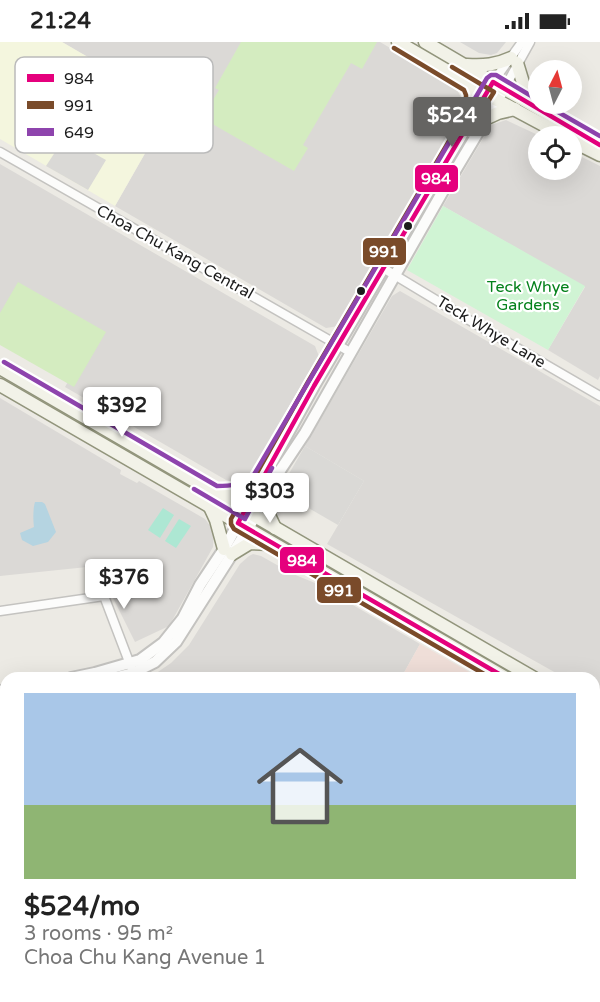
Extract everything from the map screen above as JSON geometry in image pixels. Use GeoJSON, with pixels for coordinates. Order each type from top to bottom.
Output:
{"type":"FeatureCollection","features":[{"type":"Feature","properties":{"kind":"main road"},"geometry":{"type":"LineString","coordinates":[[398,42],[546,126]]}},
{"type":"Feature","properties":{"kind":"main road"},"geometry":{"type":"LineString","coordinates":[[424,42],[528,103]]}},
{"type":"Feature","properties":{"kind":"main road"},"geometry":{"type":"LineString","coordinates":[[463,65],[486,66],[514,60],[528,93]]}},
{"type":"Feature","properties":{"kind":"main road"},"geometry":{"type":"LineString","coordinates":[[470,85],[480,116],[516,110]]}},
{"type":"Feature","properties":{"kind":"main road"},"geometry":{"type":"LineString","coordinates":[[548,114],[600,145]]}},
{"type":"Feature","properties":{"kind":"main road"},"geometry":{"type":"LineString","coordinates":[[582,146],[600,155]]}},
{"type":"Feature","properties":{"kind":"main road"},"geometry":{"type":"LineString","coordinates":[[0,368],[524,672]]}},
{"type":"Feature","properties":{"kind":"main road"},"geometry":{"type":"LineString","coordinates":[[0,385],[496,672]]}},
{"type":"Feature","properties":{"kind":"main road"},"geometry":{"type":"LineString","coordinates":[[215,493],[234,494],[264,486],[268,513],[276,529]]}},
{"type":"Feature","properties":{"kind":"main road"},"geometry":{"type":"LineString","coordinates":[[210,507],[228,551],[250,543],[278,545]]}},
{"type":"Feature","properties":{"kind":"street"},"geometry":{"type":"LineString","coordinates":[[264,486],[305,433],[395,275],[522,42]]}},
{"type":"Feature","properties":{"kind":"street"},"geometry":{"type":"LineString","coordinates":[[514,60],[530,42]]}},
{"type":"Feature","properties":{"kind":"street"},"geometry":{"type":"LineString","coordinates":[[111,672],[155,662],[176,642],[243,526],[338,345],[383,268],[480,116]]}},
{"type":"Feature","properties":{"kind":"street","name":"Choa Chu Kang Central"},"geometry":{"type":"LineString","coordinates":[[0,153],[350,352]]}},
{"type":"Feature","properties":{"kind":"street","name":"Teck Whye Lane"},"geometry":{"type":"LineString","coordinates":[[383,268],[600,396]]}},
{"type":"Feature","properties":{"kind":"street"},"geometry":{"type":"LineString","coordinates":[[125,672],[163,643],[228,551]]}},
{"type":"Feature","properties":{"kind":"street"},"geometry":{"type":"LineString","coordinates":[[91,568],[126,650],[131,669]]}},
{"type":"Feature","properties":{"kind":"street"},"geometry":{"type":"LineString","coordinates":[[0,611],[104,596]]}},
{"type":"Feature","properties":{"kind":"street"},"geometry":{"type":"LineString","coordinates":[[126,650],[140,660]]}},
{"type":"Feature","properties":{"kind":"shaded area"},"geometry":{"type":"Polygon","coordinates":[[[0,42],[62,42],[88,57],[15,57],[15,148],[0,139],[0,42]]]}},
{"type":"Feature","properties":{"kind":"shaded area"},"geometry":{"type":"Polygon","coordinates":[[[62,42],[380,42],[455,86],[465,105],[339,326],[326,328],[115,206],[145,153],[213,153],[213,57],[88,57],[62,42]]]}},
{"type":"Feature","properties":{"kind":"shaded area"},"geometry":{"type":"Polygon","coordinates":[[[460,42],[506,42],[497,53],[491,55],[479,53],[460,42]]]}},
{"type":"Feature","properties":{"kind":"shaded area"},"geometry":{"type":"Polygon","coordinates":[[[506,120],[528,130],[528,180],[582,180],[582,157],[600,166],[600,376],[598,380],[548,350],[585,287],[443,206],[491,125],[506,120]]]}},
{"type":"Feature","properties":{"kind":"shaded area"},"geometry":{"type":"Polygon","coordinates":[[[24,153],[145,153],[115,206],[24,153]]]}},
{"type":"Feature","properties":{"kind":"shaded area"},"geometry":{"type":"Polygon","coordinates":[[[55,153],[94,153],[106,160],[88,190],[46,166],[55,153]]]}},
{"type":"Feature","properties":{"kind":"shaded area"},"geometry":{"type":"Polygon","coordinates":[[[0,164],[315,346],[320,359],[255,469],[238,483],[226,480],[65,387],[97,332],[0,324],[0,164]]]}},
{"type":"Feature","properties":{"kind":"shaded area"},"geometry":{"type":"Polygon","coordinates":[[[400,291],[600,406],[600,672],[554,672],[327,544],[364,481],[305,446],[392,296],[400,291]]]}},
{"type":"Feature","properties":{"kind":"shaded area"},"geometry":{"type":"Polygon","coordinates":[[[0,398],[121,470],[120,474],[137,483],[139,481],[205,519],[214,531],[213,547],[169,626],[135,642],[97,566],[0,576],[0,398]]]}},
{"type":"Feature","properties":{"kind":"shaded area"},"geometry":{"type":"Polygon","coordinates":[[[305,446],[364,481],[338,525],[279,491],[305,446]]]}},
{"type":"Feature","properties":{"kind":"shaded area"},"geometry":{"type":"Polygon","coordinates":[[[253,554],[261,556],[315,583],[420,644],[404,672],[158,672],[171,663],[189,645],[240,564],[253,554]]]}},
{"type":"Feature","properties":{"kind":"shaded area"},"geometry":{"type":"Polygon","coordinates":[[[420,644],[469,672],[404,672],[420,644]]]}},
{"type":"Feature","properties":{"kind":"green space"},"geometry":{"type":"Polygon","coordinates":[[[241,42],[377,42],[362,69],[351,63],[303,145],[308,148],[294,171],[213,124],[213,100],[219,90],[215,88],[241,42]]]}},
{"type":"Feature","properties":{"kind":"green space","name":"Teck Whye Gardens"},"geometry":{"type":"Polygon","coordinates":[[[443,206],[585,286],[548,350],[407,270],[443,206]]]}},
{"type":"Feature","properties":{"kind":"green space"},"geometry":{"type":"Polygon","coordinates":[[[18,282],[106,332],[74,387],[0,345],[0,313],[18,282]]]}},
{"type":"Feature","properties":{"kind":"green space"},"geometry":{"type":"Polygon","coordinates":[[[163,508],[174,515],[160,538],[148,530],[163,508]]]}},
{"type":"Feature","properties":{"kind":"green space"},"geometry":{"type":"Polygon","coordinates":[[[179,519],[191,526],[176,548],[165,541],[179,519]]]}},
{"type":"Feature","properties":{"kind":"water"},"geometry":{"type":"Polygon","coordinates":[[[35,502],[45,504],[56,532],[48,542],[33,546],[22,540],[20,533],[34,527],[35,502]]]}},
{"type":"Feature","properties":{"kind":"transit line","name":"991"},"geometry":{"type":"LineString","coordinates":[[394,48],[464,90],[466,112],[308,382],[231,519],[231,524],[234,529],[481,672]]}},
{"type":"Feature","properties":{"kind":"transit line","name":"991"},"geometry":{"type":"LineString","coordinates":[[452,67],[494,92],[469,132]]}},
{"type":"Feature","properties":{"kind":"transit line","name":"649"},"geometry":{"type":"LineString","coordinates":[[4,362],[217,486],[236,485],[252,478],[487,78],[496,75],[528,94]]}},
{"type":"Feature","properties":{"kind":"transit line","name":"984"},"geometry":{"type":"LineString","coordinates":[[496,672],[238,523],[314,386],[493,82],[600,145]]}},
{"type":"Feature","properties":{"kind":"transit line","name":"649"},"geometry":{"type":"LineString","coordinates":[[562,114],[600,136]]}},
{"type":"Feature","properties":{"kind":"transit line","name":"649"},"geometry":{"type":"LineString","coordinates":[[194,489],[245,519],[272,468]]}}]}
